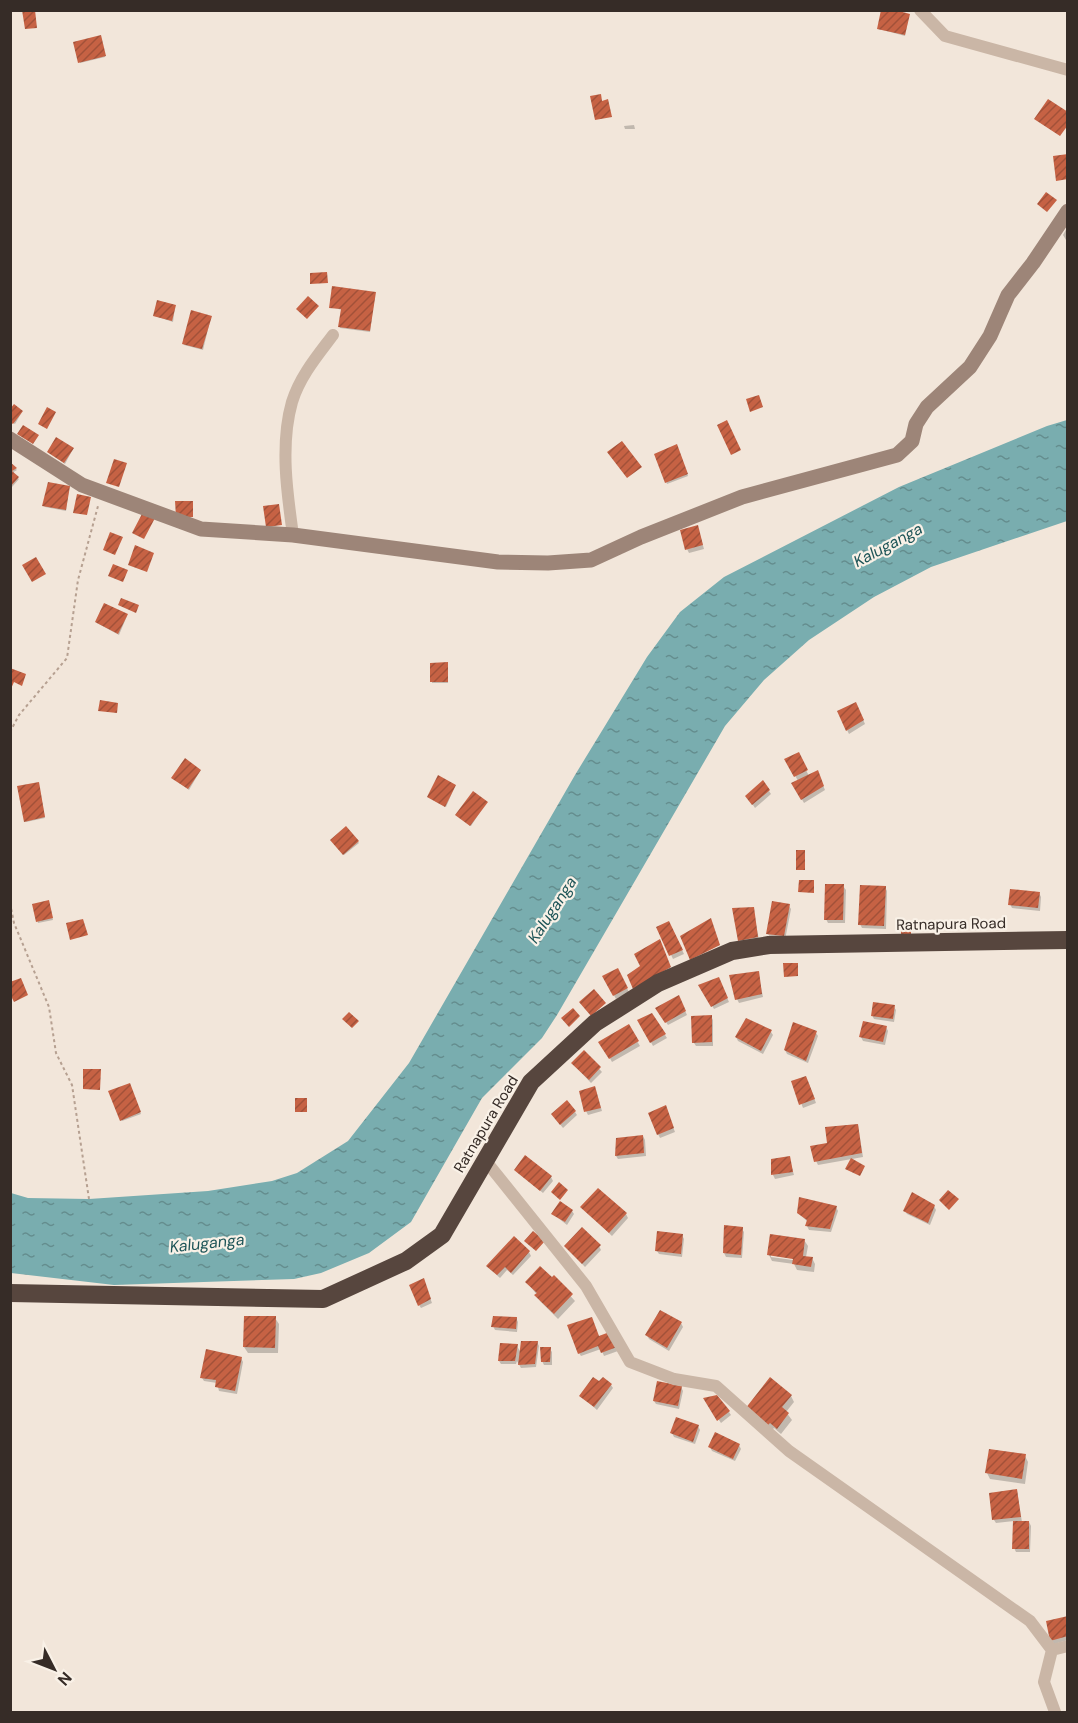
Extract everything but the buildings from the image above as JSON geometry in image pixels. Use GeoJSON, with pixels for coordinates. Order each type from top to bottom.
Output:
{"type":"FeatureCollection","features":[{"type":"Feature","properties":{"kind":"highway","name":"Ratnapura Road"},"geometry":{"type":"LineString","coordinates":[[10,1293],[323,1299],[406,1261],[442,1235],[531,1082],[595,1023],[658,983],[732,951],[769,945],[1068,940]]}},
{"type":"Feature","properties":{"kind":"street"},"geometry":{"type":"LineString","coordinates":[[920,10],[945,36],[1068,70]]}},
{"type":"Feature","properties":{"kind":"street"},"geometry":{"type":"LineString","coordinates":[[10,439],[82,485],[201,529],[293,535],[498,562],[548,563],[591,560],[641,537],[742,497],[897,455],[912,441],[916,424],[927,407],[970,367],[990,336],[1008,295],[1068,211]]}},
{"type":"Feature","properties":{"kind":"street"},"geometry":{"type":"LineString","coordinates":[[293,535],[286,444],[292,401],[308,368],[333,335]]}},
{"type":"Feature","properties":{"kind":"street"},"geometry":{"type":"LineString","coordinates":[[485,1160],[586,1286],[630,1362],[674,1379],[716,1386],[789,1451],[1030,1621],[1052,1650]]}},
{"type":"Feature","properties":{"kind":"street"},"geometry":{"type":"LineString","coordinates":[[1052,1650],[1068,1646]]}},
{"type":"Feature","properties":{"kind":"street"},"geometry":{"type":"LineString","coordinates":[[1052,1650],[1044,1682],[1055,1713]]}},
{"type":"Feature","properties":{"kind":"path"},"geometry":{"type":"LineString","coordinates":[[10,732],[19,716],[67,658],[78,580],[101,492]]}},
{"type":"Feature","properties":{"kind":"path"},"geometry":{"type":"LineString","coordinates":[[10,903],[14,923],[49,1007],[56,1053],[72,1084],[89,1199]]}},
{"type":"Feature","properties":{"kind":"water","name":"Kaluganga"},"geometry":{"type":"Polygon","coordinates":[[[1067,420],[1067,521],[931,567],[874,597],[809,640],[764,680],[725,726],[557,1015],[542,1038],[482,1098],[411,1222],[369,1253],[321,1273],[294,1279],[114,1285],[11,1273],[11,1193],[28,1198],[89,1199],[208,1191],[272,1181],[297,1173],[348,1141],[409,1063],[575,775],[647,657],[680,612],[724,577],[899,487],[1047,426],[1067,420]]]}}]}
